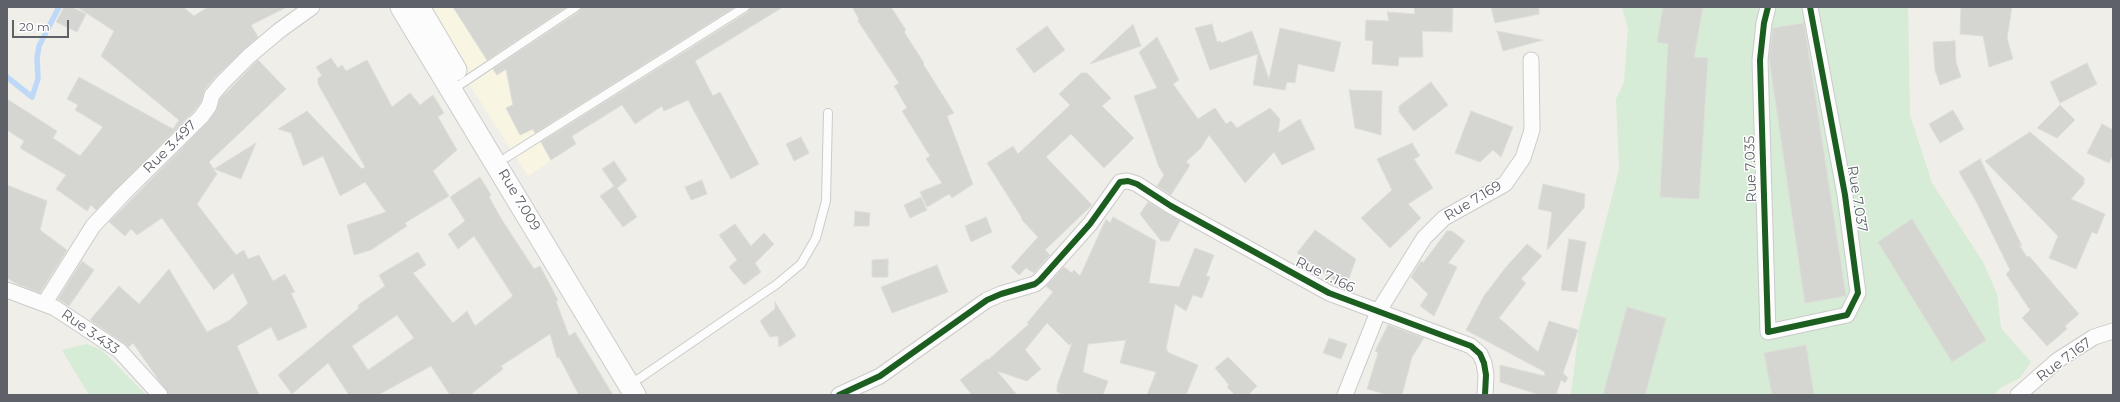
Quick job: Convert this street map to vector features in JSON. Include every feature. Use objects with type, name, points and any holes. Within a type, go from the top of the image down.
[{"type":"main road","name":"Rue 7.009","points":[[400,7],[507,158],[638,388]]},
{"type":"main road","name":"Rue 7.009","points":[[419,7],[457,87],[638,388]]},
{"type":"street","name":"Rue 3.497","points":[[44,304],[93,226],[122,194],[201,117],[209,106],[212,95],[249,56],[275,34],[312,7]]},
{"type":"street","name":"Rue 7.035","points":[[1768,7],[1764,23],[1760,60],[1768,332]]},
{"type":"street","name":"Rue 7.037","points":[[1768,332],[1847,314],[1858,293],[1845,195],[1810,7]]},
{"type":"street","name":"Rue 7.169","points":[[1345,395],[1378,312],[1424,238],[1433,227],[1444,218],[1504,184],[1523,158],[1532,130],[1531,60]]},
{"type":"street","name":"Rue 7.166","points":[[839,395],[880,376],[987,300],[1001,294],[1035,284],[1090,224],[1120,182],[1128,181],[1137,184],[1171,206],[1329,293],[1470,346],[1480,354],[1484,363],[1486,375],[1485,395]]},
{"type":"street","name":"Rue 3.433","points":[[7,290],[55,308],[120,351],[160,395]]},
{"type":"street","name":"Rue 7.167","points":[[2018,395],[2058,360],[2094,337],[2113,330]]},
{"type":"lane","points":[[457,87],[576,7]]},
{"type":"lane","points":[[507,158],[745,7]]},
{"type":"lane","points":[[638,388],[777,284],[801,264],[816,238],[826,201],[828,113]]},
{"type":"shaded area","points":[[424,7],[783,7],[572,136],[576,144],[528,176],[466,79]]},
{"type":"green space","points":[[1622,7],[1908,7],[1910,115],[1932,183],[1983,262],[1997,294],[2001,328],[2031,362],[2020,378],[2002,387],[1993,395],[1571,395],[1579,326],[1619,169],[1616,99],[1624,82],[1628,29]]},
{"type":"green space","points":[[86,344],[102,350],[146,395],[89,395],[62,350]]},
{"type":"building","points":[[64,7],[72,7],[86,14],[77,32],[56,22]]},
{"type":"building","points":[[77,7],[183,7],[194,16],[208,7],[287,7],[251,25],[258,37],[216,76],[205,89],[201,102],[194,111],[96,210],[91,205],[87,211],[56,189],[66,175],[20,148],[24,141],[7,130],[7,99],[57,131],[53,138],[80,156],[103,127],[75,110],[78,105],[67,99],[79,77],[173,129],[179,120],[101,56],[114,31]]},
{"type":"building","points":[[453,7],[566,7],[487,60]]},
{"type":"building","points":[[581,7],[735,7],[535,133],[533,129],[520,135],[506,108],[513,105],[506,69],[497,75],[493,69],[579,12]]},
{"type":"building","points":[[750,7],[783,7],[695,61],[713,96],[720,92],[759,164],[731,179],[688,100],[664,111],[662,106],[635,124],[622,105],[572,136],[576,144],[551,160],[541,142],[748,12]]},
{"type":"building","points":[[852,7],[891,7],[906,30],[904,32],[924,63],[923,64],[954,113],[947,116],[973,184],[952,198],[949,194],[927,207],[920,192],[942,183],[926,159],[930,156],[902,111],[907,108],[894,86],[899,83],[858,21],[859,19]]},
{"type":"building","points":[[1414,7],[1453,7],[1452,32],[1422,31],[1423,57],[1399,57],[1398,66],[1372,64],[1373,41],[1365,40],[1366,20],[1389,21],[1387,12],[1415,14]]},
{"type":"building","points":[[1491,7],[1539,7],[1539,14],[1495,23]]},
{"type":"building","points":[[1663,7],[1703,7],[1694,57],[1708,58],[1699,199],[1660,197],[1668,44],[1657,42]]},
{"type":"building","points":[[1961,7],[2012,7],[2007,38],[2013,59],[1989,67],[1983,36],[1960,34]]},
{"type":"building","points":[[1804,23],[1846,296],[1805,303],[1769,58],[1773,28]]},
{"type":"building","points":[[1133,24],[1141,46],[1090,64]]},
{"type":"building","points":[[1212,24],[1217,42],[1220,41],[1221,43],[1252,31],[1269,79],[1280,28],[1341,42],[1334,72],[1298,64],[1295,83],[1287,82],[1285,90],[1253,85],[1258,54],[1210,70],[1195,28]]},
{"type":"building","points":[[1047,26],[1065,50],[1034,73],[1016,49]]},
{"type":"building","points":[[1497,31],[1543,40],[1503,51]]},
{"type":"building","points":[[1157,37],[1179,80],[1173,84],[1198,119],[1215,108],[1226,124],[1231,121],[1237,128],[1270,108],[1280,119],[1278,133],[1300,119],[1315,149],[1282,165],[1274,152],[1245,183],[1209,135],[1201,148],[1186,162],[1190,165],[1171,195],[1157,186],[1164,175],[1159,167],[1134,96],[1157,88],[1139,52]]},
{"type":"building","points":[[1955,41],[1956,62],[1961,77],[1940,85],[1935,70],[1933,42]]},
{"type":"building","points":[[331,58],[338,68],[342,65],[346,71],[367,60],[392,107],[410,93],[420,105],[433,95],[444,113],[438,117],[457,150],[433,171],[449,196],[405,223],[407,226],[371,250],[354,255],[347,225],[386,212],[365,182],[340,196],[323,156],[303,166],[291,133],[278,129],[307,111],[362,169],[365,167],[318,84],[318,78],[322,76],[316,67]]},
{"type":"building","points":[[258,60],[286,89],[209,162],[217,174],[197,204],[236,255],[244,250],[248,259],[259,255],[273,281],[285,274],[295,292],[291,293],[307,327],[278,341],[271,327],[237,346],[259,395],[169,395],[133,343],[129,347],[90,320],[119,286],[139,304],[169,269],[207,332],[230,320],[248,303],[233,273],[214,290],[162,218],[137,235],[131,229],[125,236],[109,222],[207,123],[216,111],[220,99]]},
{"type":"building","points":[[2087,63],[2097,84],[2060,103],[2050,82]]},
{"type":"building","points":[[1081,73],[1087,73],[1111,98],[1102,106],[1134,138],[1104,168],[1071,134],[1046,157],[1092,205],[1045,250],[1050,255],[1034,273],[1026,268],[1019,275],[1011,267],[1038,237],[1021,219],[1022,218],[987,163],[1013,146],[1018,154],[1070,105],[1059,94]]},
{"type":"building","points":[[1431,82],[1448,105],[1414,131],[1399,112],[1399,106]]},
{"type":"building","points":[[1349,90],[1382,91],[1381,135],[1355,128]]},
{"type":"building","points":[[2060,105],[2075,120],[2057,138],[2037,128]]},
{"type":"building","points":[[1953,110],[1964,129],[1940,143],[1929,124]]},
{"type":"building","points":[[1471,111],[1513,127],[1501,157],[1493,150],[1480,162],[1455,153]]},
{"type":"building","points":[[2102,124],[2113,130],[2113,155],[2109,163],[2087,153]]},
{"type":"building","points":[[2030,132],[2084,178],[2084,184],[2071,199],[2105,214],[2097,234],[2092,232],[2076,269],[2049,258],[2058,236],[1985,161]]},
{"type":"building","points":[[801,137],[809,153],[794,161],[786,144]]},
{"type":"building","points":[[256,143],[241,179],[214,169]]},
{"type":"building","points":[[1412,143],[1420,156],[1414,159],[1433,188],[1408,204],[1421,218],[1390,248],[1361,218],[1392,190],[1377,159]]},
{"type":"building","points":[[1980,159],[2022,246],[2019,245],[2027,257],[2029,256],[2079,314],[2065,326],[2067,329],[2047,346],[2022,318],[2030,310],[2006,274],[2010,270],[1976,201],[1959,172]]},
{"type":"building","points":[[614,161],[627,180],[617,188],[637,217],[623,227],[600,196],[614,186],[602,169]]},
{"type":"building","points":[[480,177],[491,195],[489,197],[502,220],[534,269],[540,266],[558,300],[556,301],[569,336],[575,332],[613,395],[579,395],[559,357],[557,358],[550,334],[501,366],[503,369],[470,395],[450,395],[431,366],[378,395],[349,395],[328,363],[292,394],[278,375],[359,308],[358,305],[385,286],[379,275],[418,252],[426,265],[413,273],[453,323],[467,311],[475,326],[513,296],[474,236],[458,249],[448,234],[465,221],[450,197]],"holes":[[[397,315],[414,338],[368,370],[352,346]]]},
{"type":"building","points":[[702,180],[707,194],[691,200],[685,187]]},
{"type":"building","points":[[1543,184],[1585,194],[1584,208],[1547,250],[1552,212],[1538,209]]},
{"type":"building","points":[[7,185],[47,201],[40,230],[67,250],[40,293],[17,284],[7,278]]},
{"type":"building","points":[[921,197],[927,210],[910,218],[904,205]]},
{"type":"building","points":[[1148,202],[1180,221],[1169,241],[1161,241],[1140,214]]},
{"type":"building","points":[[855,211],[870,213],[869,226],[854,226]]},
{"type":"building","points":[[986,217],[992,232],[971,242],[965,226]]},
{"type":"building","points":[[1113,217],[1156,241],[1149,283],[1179,287],[1195,248],[1214,255],[1206,276],[1210,277],[1202,298],[1193,295],[1186,311],[1175,304],[1166,349],[1168,350],[1167,352],[1198,365],[1186,395],[1147,395],[1156,372],[1120,363],[1126,340],[1088,344],[1083,372],[1108,381],[1103,395],[1065,395],[1057,392],[1057,386],[1072,343],[1069,345],[1047,323],[1025,350],[1041,369],[1027,381],[997,371],[1017,395],[972,395],[960,380],[987,359],[988,360],[1029,324],[1027,323],[1053,292],[1046,286],[1064,267],[1072,273],[1074,270],[1080,276],[1106,219],[1110,223]]},
{"type":"building","points":[[1912,219],[1986,340],[1952,362],[1878,242]]},
{"type":"building","points":[[735,224],[751,246],[764,233],[774,244],[755,263],[761,272],[744,285],[729,267],[737,260],[719,235]]},
{"type":"building","points":[[1315,230],[1356,259],[1345,289],[1297,253]]},
{"type":"building","points":[[1447,231],[1452,231],[1465,241],[1448,263],[1457,267],[1434,316],[1420,306],[1428,294],[1411,277],[1421,261],[1423,263]]},
{"type":"building","points":[[1569,239],[1586,242],[1577,292],[1561,290]]},
{"type":"building","points":[[1527,244],[1542,256],[1521,279],[1526,283],[1499,318],[1538,352],[1549,321],[1578,330],[1563,373],[1568,378],[1565,383],[1561,380],[1556,395],[1540,395],[1500,382],[1500,365],[1544,376],[1545,372],[1466,330],[1484,296],[1506,267]]},
{"type":"building","points":[[888,259],[888,277],[872,277],[872,260]]},
{"type":"building","points":[[82,261],[94,270],[69,306],[58,299]]},
{"type":"building","points":[[937,265],[948,292],[892,313],[881,287]]},
{"type":"building","points":[[775,302],[796,336],[779,347],[778,336],[770,337],[760,321],[775,309]]},
{"type":"building","points":[[1627,307],[1666,318],[1645,395],[1603,395]]},
{"type":"building","points":[[1388,325],[1424,338],[1412,357],[1402,395],[1388,395],[1367,389],[1378,353],[1375,351]]},
{"type":"building","points":[[1329,338],[1347,344],[1341,359],[1323,353]]},
{"type":"building","points":[[1806,345],[1814,395],[1772,395],[1764,353]]},
{"type":"building","points":[[1228,357],[1257,386],[1248,395],[1235,395],[1227,387],[1229,385],[1215,368]]},
{"type":"waterway","points":[[7,77],[32,97],[38,79],[37,58],[39,46],[59,7]]},
{"type":"cycle path","points":[[1768,7],[1764,23],[1760,60],[1768,332],[1847,315],[1858,293],[1845,195],[1810,7]]},
{"type":"cycle path","points":[[839,395],[880,376],[987,300],[1001,294],[1035,284],[1090,224],[1120,182],[1128,181],[1137,184],[1171,206],[1329,293],[1471,346],[1480,354],[1484,363],[1486,375],[1485,395]]}]
